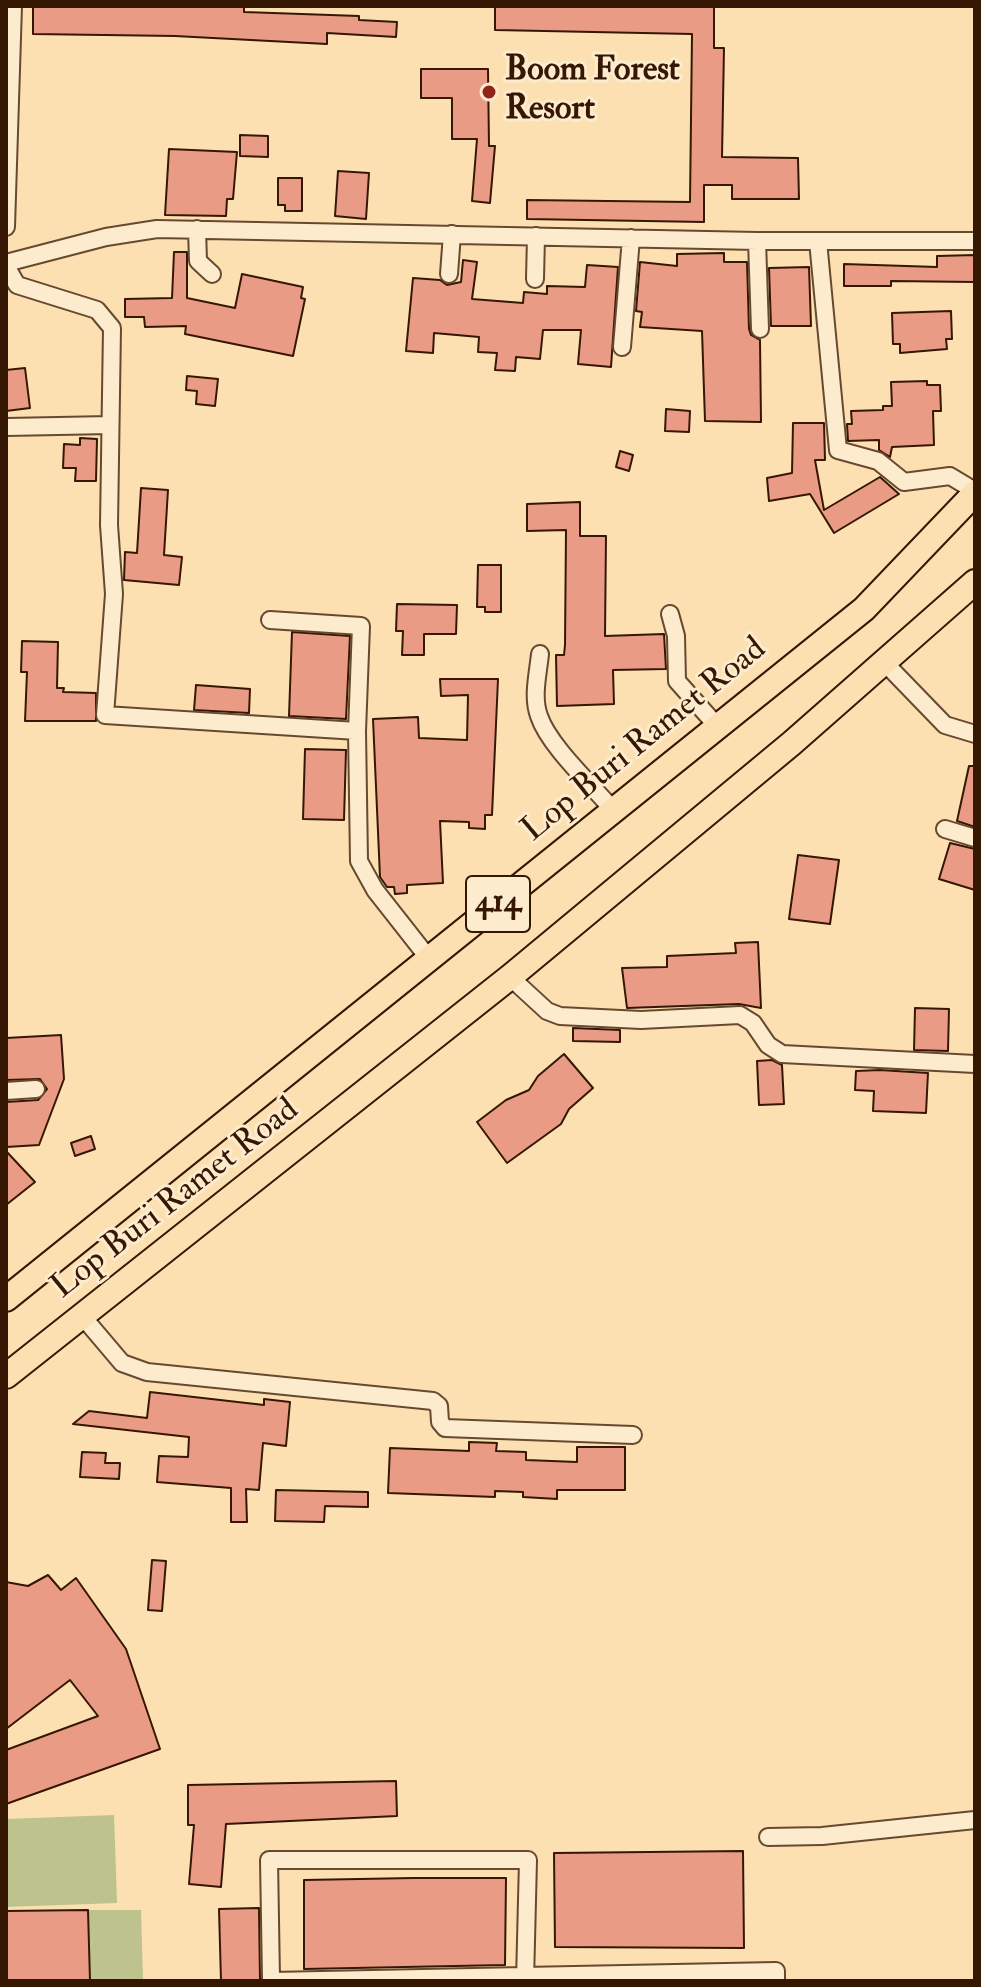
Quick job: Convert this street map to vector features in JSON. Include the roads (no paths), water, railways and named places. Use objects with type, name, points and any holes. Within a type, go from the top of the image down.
[{"type":"main road","name":"Lop Buri Ramet Road","points":[[6,1299],[864,609],[975,492]]},
{"type":"main road","name":"Lop Buri Ramet Road","points":[[6,1376],[510,977],[885,663],[975,582]]},
{"type":"street","points":[[6,227],[13,6]]},
{"type":"street","points":[[197,229],[198,261],[212,274]]},
{"type":"street","points":[[357,731],[105,715],[114,594],[109,525],[112,332],[108,319],[97,310],[17,285],[6,264],[125,233],[197,229],[757,241],[975,241]]},
{"type":"street","points":[[449,274],[452,234]]},
{"type":"street","points":[[535,279],[536,236]]},
{"type":"street","points":[[622,347],[631,238]]},
{"type":"street","points":[[757,241],[760,329]]},
{"type":"street","points":[[818,241],[838,450],[874,459],[904,482],[950,476],[975,492]]},
{"type":"street","points":[[6,427],[110,425]]},
{"type":"street","points":[[670,614],[676,636],[677,681],[717,726]]},
{"type":"street","points":[[270,620],[361,626],[357,731],[359,861],[375,890],[430,960]]},
{"type":"street","points":[[540,654],[536,701],[542,722],[613,810]]},
{"type":"street","points":[[885,663],[945,725],[975,734]]},
{"type":"street","points":[[945,829],[975,838]]},
{"type":"street","points":[[510,977],[547,1011],[560,1016],[641,1020],[732,1014],[753,1023],[768,1045],[782,1054],[975,1064]]},
{"type":"street","points":[[6,1091],[36,1089]]},
{"type":"street","points":[[83,1317],[122,1363],[147,1372],[433,1401],[439,1406],[440,1422],[445,1428],[633,1435]]},
{"type":"street","points":[[768,1837],[822,1836],[975,1820]]},
{"type":"street","points":[[525,1977],[528,1860],[269,1860],[271,1980],[525,1977],[776,1971],[776,1981]]},
{"type":"place","name":"Boom Forest Resort","points":[[489,92]]}]
